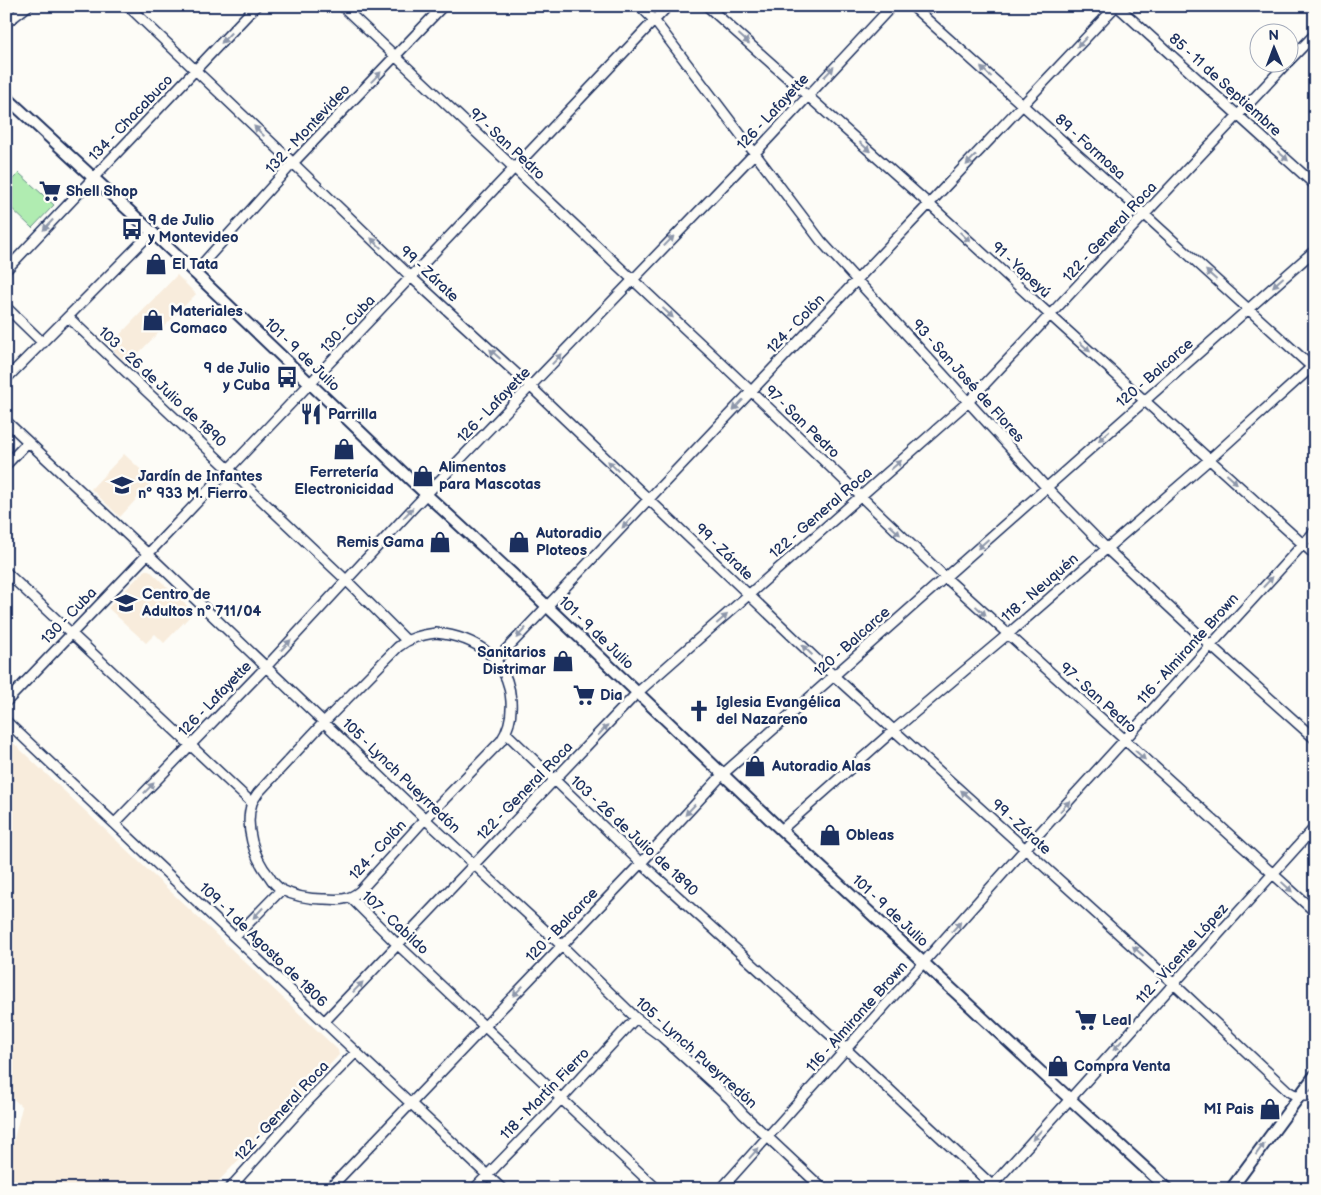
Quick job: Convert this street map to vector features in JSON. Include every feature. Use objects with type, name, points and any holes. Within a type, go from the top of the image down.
[{"type":"street","points":[[6,23],[28,6]]},
{"type":"street","name":"99 - Zárate","points":[[128,6],[411,277],[531,386],[834,676],[1174,984],[1288,1091],[1299,1096]]},
{"type":"street","name":"134 - Chacabuco","points":[[6,270],[256,6]]},
{"type":"street","name":"97 - San Pedro","points":[[342,6],[751,391],[945,578],[1315,912]]},
{"type":"street","name":"132 - Montevideo","points":[[194,273],[293,163],[443,6]]},
{"type":"street","name":"93 - San José de Flores","points":[[640,6],[654,20],[816,235],[1046,487],[1107,549],[1315,739]]},
{"type":"street","name":"130 - Cuba","points":[[6,702],[668,6]]},
{"type":"street","name":"91 - Yapeyú","points":[[707,6],[930,204],[1050,316],[1315,555]]},
{"type":"street","name":"126 - Lafayette","points":[[115,823],[755,153],[892,6]]},
{"type":"street","name":"89 - Formosa","points":[[912,6],[1314,367]]},
{"type":"street","name":"124 - Colón","points":[[496,660],[1116,6]]},
{"type":"street","name":"85 - 11 de Septiembre","points":[[1116,6],[1315,185]]},
{"type":"street","name":"122 - General Roca","points":[[1298,52],[1315,34]]},
{"type":"street","name":"122 - General Roca","points":[[324,1022],[637,693],[969,401],[1279,72]]},
{"type":"street","name":"101 - 9 de Julio","points":[[6,97],[152,232],[781,830],[1168,1189]]},
{"type":"street","points":[[6,379],[152,232]]},
{"type":"street","name":"120 - Balcarce","points":[[330,1189],[641,863],[723,774],[1315,250]]},
{"type":"street","points":[[6,307],[43,342]]},
{"type":"street","name":"103 - 26 de Julio de 1890","points":[[68,317],[346,580],[406,640]]},
{"type":"street","name":"118 - Neuquén","points":[[781,830],[894,730],[1107,549],[1314,367]]},
{"type":"street","name":"105 - Lynch Pueyrredón","points":[[6,421],[148,554],[425,820],[636,1018],[662,1038],[730,1099],[823,1189]]},
{"type":"street","points":[[6,464],[28,442]]},
{"type":"street","name":"116 - Almirante Brown","points":[[721,1189],[1025,849],[1315,531]]},
{"type":"street","points":[[6,572],[252,803]]},
{"type":"street","points":[[236,937],[280,890],[266,873],[254,851],[250,828],[252,803],[258,793],[324,722],[406,640],[430,634],[451,635],[477,645],[496,660],[503,670],[511,696],[510,718],[506,733]]},
{"type":"street","name":"109 - 1 de Agosto de 1806","points":[[6,720],[502,1189]]},
{"type":"street","name":"124 - Colón","points":[[351,898],[360,891],[501,741],[506,733]]},
{"type":"street","name":"103 - 26 de Julio de 1890","points":[[506,733],[641,863],[846,1049],[992,1187]]},
{"type":"street","name":"112 - Vicente López","points":[[992,1187],[1315,827]]},
{"type":"street","name":"107 - Cabildo","points":[[280,890],[298,896],[318,899],[335,900],[351,898],[398,945],[657,1189]]},
{"type":"street","name":"118 - Martín Fierro","points":[[474,1189],[636,1018]]},
{"type":"street","name":"122 - General Roca","points":[[229,1189],[309,1100],[356,1052]]},
{"type":"street","points":[[1231,1189],[1315,1075]]},
{"type":"street","points":[[1299,1096],[1315,1096]]},
{"type":"shaded area","name":"Materiales Comaco","points":[[177,275],[196,294],[128,364],[109,346]]},
{"type":"shaded area","name":"Jardín de Infantes nº 933 M. Fierro","points":[[124,454],[153,481],[120,517],[91,489]]},
{"type":"shaded area","points":[[145,570],[149,570],[194,612],[164,643],[155,634],[146,643],[108,608]]},
{"type":"shaded area","points":[[6,736],[338,1050],[339,1055],[211,1189],[6,1189],[6,1171],[22,1107],[6,1092]]},
{"type":"green space","points":[[19,173],[54,205],[32,228],[6,203],[6,186]]},
{"type":"place","name":"Shell Shop","points":[[50,191]]},
{"type":"place","name":"9 de Julio y Montevideo","points":[[132,229]]},
{"type":"place","name":"El Tata","points":[[156,264]]},
{"type":"place","name":"Materiales Comaco","points":[[153,320]]},
{"type":"place","name":"9 de Julio y Cuba","points":[[287,377]]},
{"type":"place","name":"Parrilla","points":[[311,414]]},
{"type":"place","name":"Ferretería Electronicidad","points":[[344,449]]},
{"type":"place","name":"Alimentos para Mascotas","points":[[423,476]]},
{"type":"place","name":"Jardín de Infantes nº 933 M. Fierro","points":[[122,485]]},
{"type":"place","name":"Remis Gama","points":[[440,542]]},
{"type":"place","name":"Autoradio Ploteos","points":[[519,542]]},
{"type":"place","name":"Centro de Adultos nº 711/04","points":[[126,603]]},
{"type":"place","name":"Sanitarios Distrimar","points":[[563,661]]},
{"type":"place","name":"Dia","points":[[584,695]]},
{"type":"place","name":"Iglesia Evangélica del Nazareno","points":[[699,711]]},
{"type":"place","name":"Autoradio Alas","points":[[755,766]]},
{"type":"place","name":"Obleas","points":[[830,835]]},
{"type":"place","name":"Leal","points":[[1086,1020]]},
{"type":"place","name":"Compra Venta","points":[[1058,1066]]},
{"type":"place","name":"MI Pais","points":[[1270,1109]]}]
